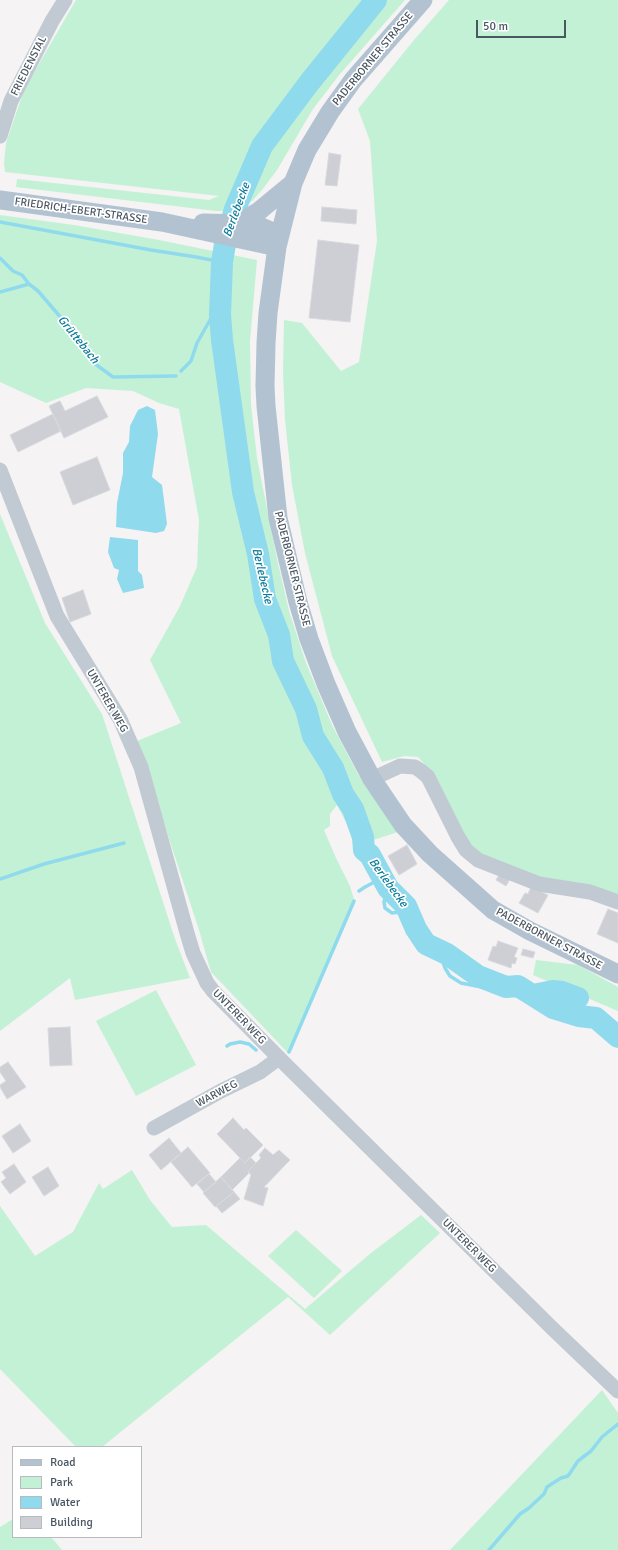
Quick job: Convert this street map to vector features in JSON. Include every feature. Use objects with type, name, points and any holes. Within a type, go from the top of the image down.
[{"type":"main road","name":"PADERBORNER STRASSE","points":[[423,0],[353,80],[330,112],[307,150],[293,183],[279,241],[268,313],[265,386],[278,518],[298,602],[326,684],[347,732],[372,779],[403,825],[424,848],[493,910],[530,931],[618,974]]},
{"type":"main road","points":[[242,227],[293,183]]},
{"type":"main road","name":"FRIEDRICH-EBERT-STRASSE","points":[[0,200],[213,229],[259,226],[279,241]]},
{"type":"street","name":"FRIEDENSTAL","points":[[0,136],[11,100],[65,0]]},
{"type":"street","name":"UNTERER WEG","points":[[0,470],[57,616],[120,719],[141,766],[193,953],[201,972],[213,991],[553,1329],[618,1391]]},
{"type":"street","points":[[372,779],[400,766],[415,767],[428,777],[458,837],[466,850],[478,860],[539,884],[590,892],[618,902]]},
{"type":"street","name":"WARWEG","points":[[154,1128],[221,1091],[260,1072],[279,1058]]},
{"type":"green space","points":[[76,0],[405,0],[340,74],[313,109],[277,170],[262,190],[252,201],[242,207],[228,211],[216,211],[16,187],[17,179],[209,200],[219,196],[5,172],[4,163],[6,143],[24,90]]},
{"type":"green space","points":[[449,0],[618,0],[618,900],[478,861],[428,768],[418,757],[404,756],[382,762],[332,656],[305,553],[292,485],[285,420],[283,371],[284,320],[302,323],[341,371],[359,362],[377,241],[370,141],[358,109],[414,40]]},
{"type":"green space","points":[[0,215],[74,225],[159,240],[257,260],[250,341],[251,405],[257,458],[289,611],[306,663],[332,725],[358,774],[398,832],[358,845],[337,805],[330,814],[330,826],[324,830],[350,886],[355,903],[289,1054],[211,972],[199,930],[137,741],[181,723],[150,660],[180,606],[197,567],[199,520],[179,409],[159,403],[133,391],[86,388],[46,403],[0,382]]},
{"type":"green space","points":[[0,514],[45,623],[102,714],[175,939],[190,978],[75,1000],[70,978],[0,1031]]},
{"type":"green space","points":[[536,960],[578,965],[618,987],[618,1011],[533,975]]},
{"type":"green space","points":[[156,990],[196,1065],[136,1096],[96,1021]]},
{"type":"green space","points":[[132,1170],[150,1200],[172,1227],[206,1225],[305,1309],[371,1253],[421,1215],[440,1233],[330,1335],[288,1297],[103,1446],[75,1446],[0,1369],[0,1206],[35,1256],[73,1232],[99,1183],[103,1189]]},
{"type":"green space","points":[[296,1230],[342,1271],[314,1298],[268,1256]]},
{"type":"green space","points":[[602,1390],[618,1413],[618,1550],[450,1550]]},
{"type":"green space","points":[[12,1520],[12,1538],[52,1538],[62,1550],[0,1550],[0,1527]]},
{"type":"water","points":[[147,406],[155,410],[158,434],[152,477],[162,485],[167,524],[164,531],[156,533],[116,527],[117,503],[123,473],[123,453],[129,442],[130,426],[138,410]]},
{"type":"water","points":[[110,537],[138,540],[138,571],[142,575],[144,588],[123,593],[117,579],[119,570],[114,568],[108,552]]},
{"type":"building","points":[[329,153],[341,155],[337,186],[325,185]]},
{"type":"building","points":[[322,207],[357,210],[356,224],[321,221]]},
{"type":"building","points":[[318,240],[359,245],[350,322],[309,318]]},
{"type":"building","points":[[97,396],[108,417],[64,438],[49,406],[60,401],[65,411]]},
{"type":"building","points":[[53,414],[61,431],[18,452],[10,435]]},
{"type":"building","points":[[97,457],[110,490],[73,505],[60,472]]},
{"type":"building","points":[[83,590],[91,614],[70,622],[62,598]]},
{"type":"building","points":[[407,845],[417,864],[399,875],[388,856]]},
{"type":"building","points":[[500,873],[510,879],[506,886],[496,880]]},
{"type":"building","points":[[531,887],[548,895],[538,913],[519,903],[525,893],[528,894]]},
{"type":"building","points":[[608,909],[618,913],[618,943],[597,934]]},
{"type":"building","points":[[498,941],[518,948],[514,957],[517,958],[515,964],[512,963],[511,968],[488,960],[493,946],[496,947]]},
{"type":"building","points":[[523,949],[535,952],[533,958],[521,955]]},
{"type":"building","points":[[70,1027],[72,1065],[50,1066],[48,1028]]},
{"type":"building","points":[[8,1062],[26,1087],[7,1099],[0,1087],[0,1085],[6,1081],[0,1072],[0,1067]]},
{"type":"building","points":[[233,1118],[244,1130],[246,1128],[263,1145],[245,1163],[217,1134]]},
{"type":"building","points":[[20,1124],[31,1141],[13,1153],[2,1136]]},
{"type":"building","points":[[169,1138],[181,1153],[161,1170],[149,1155]]},
{"type":"building","points":[[188,1147],[210,1173],[192,1187],[171,1162]]},
{"type":"building","points":[[265,1148],[273,1155],[279,1150],[290,1160],[264,1187],[268,1188],[263,1206],[244,1199],[251,1175],[248,1171],[261,1158],[259,1155]]},
{"type":"building","points":[[250,1157],[256,1163],[248,1171],[249,1173],[232,1190],[221,1177],[240,1158],[245,1163]]},
{"type":"building","points":[[14,1164],[26,1182],[10,1194],[1,1182],[6,1178],[2,1172]]},
{"type":"building","points":[[48,1167],[59,1186],[44,1196],[32,1177]]},
{"type":"building","points":[[209,1174],[216,1182],[204,1192],[197,1184]]},
{"type":"building","points":[[221,1177],[234,1192],[215,1207],[203,1193]]},
{"type":"building","points":[[234,1192],[240,1199],[222,1213],[216,1206]]},
{"type":"waterway","name":"Berlebecke","points":[[376,0],[309,83],[262,146],[235,209],[225,244],[222,262],[220,315],[222,340],[243,492],[258,554],[265,599],[279,635],[283,661],[306,709],[313,736],[333,768],[343,794],[353,809],[363,837],[364,850],[370,855],[388,888],[406,906],[416,929],[426,944],[447,954],[478,976],[506,987],[518,986],[553,1008],[579,1016],[596,1018],[618,1037]]},
{"type":"waterway","points":[[0,222],[222,262]]},
{"type":"waterway","name":"Grüttebach","points":[[0,258],[13,271],[22,275],[29,284],[38,291],[81,341],[94,363],[113,377],[176,376]]},
{"type":"waterway","points":[[0,292],[29,284]]},
{"type":"waterway","name":"Grüttebach","points":[[181,371],[191,361],[197,343],[210,320],[220,315]]},
{"type":"waterway","points":[[0,879],[44,864],[124,843]]},
{"type":"waterway","points":[[359,891],[382,878]]},
{"type":"waterway","points":[[388,888],[384,902],[385,908],[392,913],[408,911]]},
{"type":"waterway","points":[[289,1052],[354,901]]},
{"type":"waterway","points":[[441,952],[441,957],[445,968],[450,976],[461,983],[492,989],[506,987]]},
{"type":"waterway","points":[[533,995],[553,991],[562,992],[578,998]]},
{"type":"waterway","points":[[227,1046],[240,1042],[249,1044],[256,1050]]},
{"type":"waterway","points":[[489,1550],[520,1514],[544,1494],[547,1487],[561,1478],[568,1476],[578,1461],[591,1451],[602,1437],[618,1424]]}]
